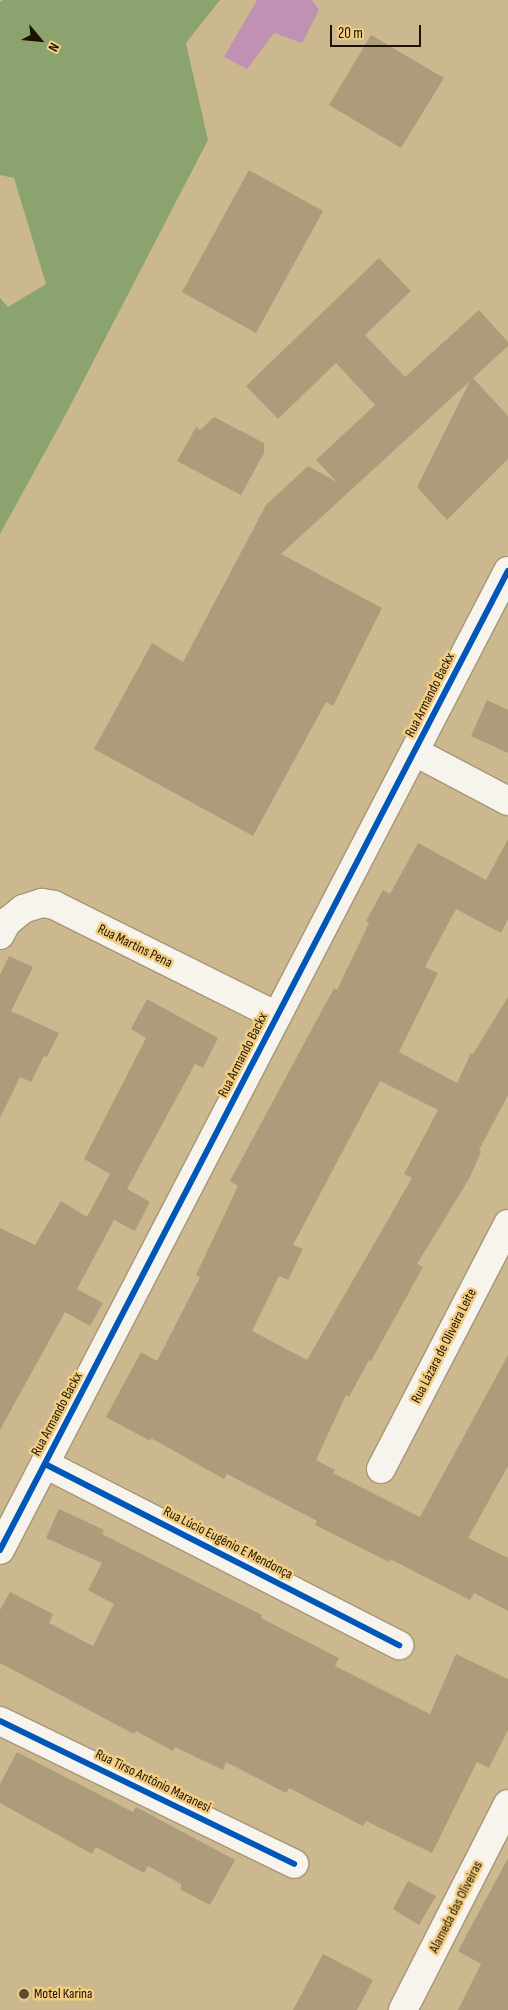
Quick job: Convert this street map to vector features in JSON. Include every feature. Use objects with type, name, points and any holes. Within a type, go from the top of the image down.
[{"type":"street","name":"Rua Armando Backx","points":[[0,1550],[508,571]]},
{"type":"street","points":[[415,752],[508,801]]},
{"type":"street","name":"Rua Martins Pena","points":[[0,935],[7,922],[23,909],[42,903],[54,905],[277,1016]]},
{"type":"street","name":"Rua Lázara de Oliveira Leite","points":[[381,1469],[508,1224]]},
{"type":"street","name":"Rua Lúcio Eugênio E Mendonça","points":[[45,1464],[399,1645]]},
{"type":"street","name":"Rua Tirso Antônio Maranesi","points":[[0,1721],[294,1864]]},
{"type":"street","name":"Alameda das Oliveiras","points":[[403,2010],[508,1804]]},
{"type":"green space","points":[[3,0],[220,0],[186,43],[208,140],[66,414],[0,534],[0,298],[8,307],[46,284],[14,178],[0,175],[0,2]]},
{"type":"shaded area","points":[[257,0],[312,0],[319,10],[302,43],[274,33],[247,69],[224,57]]},
{"type":"building","points":[[371,35],[444,78],[401,148],[329,105]]},
{"type":"building","points":[[249,170],[323,211],[256,333],[182,292]]},
{"type":"building","points":[[379,258],[411,291],[365,335],[405,377],[479,310],[508,342],[508,346],[473,378],[508,416],[508,459],[447,520],[417,487],[470,381],[281,554],[382,608],[333,706],[326,702],[253,836],[94,749],[152,643],[183,662],[266,505],[308,466],[337,482],[316,460],[375,405],[336,363],[278,419],[246,386]]},
{"type":"building","points":[[214,417],[264,443],[264,453],[241,495],[177,461],[196,427],[200,430]]},
{"type":"building","points":[[487,700],[508,710],[508,753],[471,736]]},
{"type":"building","points":[[508,839],[508,919],[501,933],[456,909],[425,967],[438,973],[399,1052],[457,1083],[471,1053],[473,1054],[508,997],[508,1095],[479,1150],[481,1152],[469,1179],[417,1264],[423,1267],[371,1361],[369,1360],[349,1397],[346,1395],[316,1460],[335,1470],[333,1473],[420,1517],[508,1355],[508,1466],[468,1538],[508,1558],[508,1611],[474,1593],[470,1600],[390,1559],[389,1562],[315,1525],[317,1521],[227,1474],[224,1479],[151,1438],[150,1441],[106,1417],[141,1352],[157,1361],[200,1277],[196,1275],[238,1186],[230,1181],[334,988],[337,990],[369,923],[366,921],[383,890],[390,894],[418,843],[486,880]],"holes":[[[380,1081],[438,1110],[404,1174],[412,1178],[307,1360],[252,1331],[279,1276],[288,1280],[303,1249],[293,1245]]]},
{"type":"building","points":[[9,956],[33,967],[11,1011],[59,1033],[47,1057],[44,1056],[31,1082],[20,1077],[0,1118],[0,975]]},
{"type":"building","points":[[147,999],[218,1038],[203,1068],[195,1064],[127,1189],[150,1202],[135,1231],[114,1220],[77,1289],[103,1303],[90,1326],[65,1312],[0,1430],[0,1228],[35,1245],[61,1201],[87,1217],[110,1174],[84,1159],[146,1038],[131,1029]]},
{"type":"building","points":[[59,1509],[104,1530],[102,1534],[262,1615],[261,1618],[339,1658],[335,1666],[430,1714],[456,1654],[508,1679],[508,1730],[489,1768],[477,1762],[432,1853],[366,1821],[363,1826],[289,1788],[286,1793],[226,1762],[223,1770],[175,1747],[173,1751],[136,1731],[134,1734],[0,1663],[0,1610],[10,1592],[53,1614],[49,1623],[93,1646],[114,1604],[88,1590],[102,1563],[46,1538]]},
{"type":"building","points":[[17,1752],[133,1812],[136,1807],[235,1860],[210,1905],[181,1890],[181,1884],[148,1866],[144,1873],[96,1847],[92,1854],[0,1803],[0,1784]]},
{"type":"building","points":[[508,1858],[508,2010],[458,2010],[481,1964],[458,1951]]},
{"type":"building","points":[[408,1881],[436,1896],[419,1925],[393,1909]]},
{"type":"building","points":[[323,1954],[373,1980],[357,2010],[293,2010]]},
{"type":"cycle path","points":[[0,1550],[508,571]]},
{"type":"cycle path","points":[[45,1464],[399,1645]]},
{"type":"cycle path","points":[[0,1721],[294,1864]]},
{"type":"place","name":"Motel Karina","points":[[24,1994]]}]
